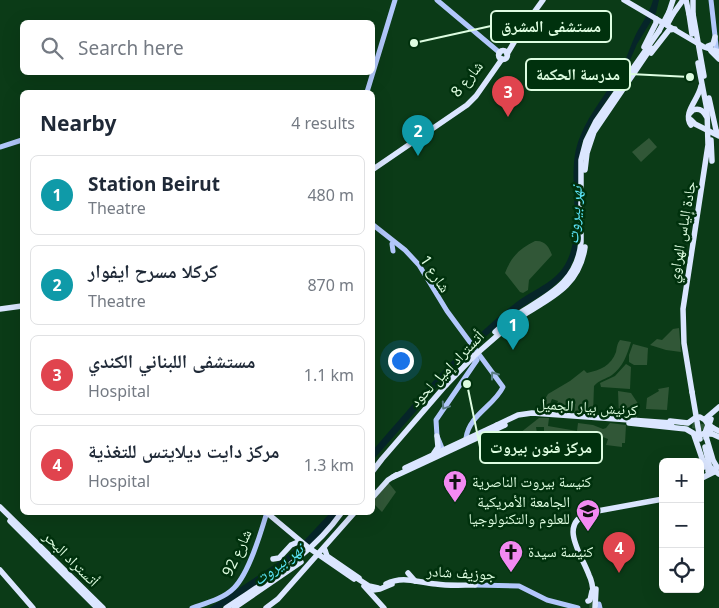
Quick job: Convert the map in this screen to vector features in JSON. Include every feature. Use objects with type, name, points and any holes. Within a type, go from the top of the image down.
[{"type":"highway","name":"شارع 8","points":[[375,167],[466,103],[475,94],[502,52],[516,39],[541,0]]},
{"type":"highway","points":[[624,0],[643,10]]},
{"type":"highway","points":[[629,0],[655,18],[709,48],[718,51]]},
{"type":"highway","points":[[661,31],[673,0]]},
{"type":"highway","points":[[661,31],[688,0]]},
{"type":"highway","points":[[688,0],[702,77],[719,136]]},
{"type":"highway","points":[[655,18],[661,31]]},
{"type":"highway","points":[[655,18],[709,48],[719,60]]},
{"type":"highway","points":[[661,31],[675,29]]},
{"type":"highway","name":"أتستراد إميل لحود","points":[[375,463],[445,384],[506,322],[557,289],[566,281],[575,267],[580,253],[582,231],[578,227],[582,224],[581,160],[585,143],[592,127],[661,31]]},
{"type":"highway","points":[[709,48],[715,35]]},
{"type":"highway","name":"أتستراد إميل لحود","points":[[375,468],[445,384],[514,321],[563,290],[578,269],[583,257],[585,243],[585,164],[588,146],[596,129],[641,59]]},
{"type":"highway","points":[[702,77],[699,95],[688,113],[688,121],[695,127],[719,136]]},
{"type":"highway","name":"جادة إلياس الهراوي","points":[[687,279],[709,160],[708,129],[702,77]]},
{"type":"highway","points":[[699,186],[703,168],[709,160],[711,138],[708,98]]},
{"type":"highway","points":[[708,129],[705,114],[700,109],[694,109],[690,113],[690,119],[695,124],[719,136]]},
{"type":"highway","name":"جادة إلياس الهراوي","points":[[707,432],[693,392],[686,343],[685,310],[687,279],[711,138]]},
{"type":"highway","points":[[681,293],[687,279]]},
{"type":"highway","points":[[687,279],[688,302]]},
{"type":"highway","points":[[0,311],[12,307],[20,308]]},
{"type":"highway","points":[[0,311],[20,308]]},
{"type":"highway","points":[[686,343],[688,328]]},
{"type":"highway","points":[[680,329],[686,343]]},
{"type":"highway","points":[[708,471],[707,418],[719,407]]},
{"type":"highway","points":[[708,471],[710,464],[705,447],[707,432],[719,411]]},
{"type":"highway","name":"كرنيش بيار الجميل","points":[[375,491],[392,475],[522,414],[532,412],[672,424]]},
{"type":"highway","points":[[682,425],[689,419],[692,412]]},
{"type":"highway","points":[[682,425],[695,418],[707,432],[713,460],[708,471]]},
{"type":"highway","points":[[628,421],[682,425],[707,432]]},
{"type":"highway","points":[[690,421],[689,426],[707,432]]},
{"type":"highway","points":[[392,475],[507,422]]},
{"type":"highway","points":[[434,453],[438,447],[437,434]]},
{"type":"highway","points":[[392,475],[434,453],[451,450],[469,438]]},
{"type":"highway","name":"كرنيش بيار الجميل","points":[[375,495],[392,475]]},
{"type":"highway","points":[[598,607],[590,573],[573,538],[574,528],[579,519],[583,515],[592,512],[659,501]]},
{"type":"highway","name":"أتستراد البحر","points":[[1,509],[97,608]]},
{"type":"highway","name":"أتستراد البحر","points":[[1,509],[103,608]]},
{"type":"highway","points":[[271,515],[299,542],[363,584]]},
{"type":"highway","points":[[272,515],[303,542],[354,578]]},
{"type":"highway","points":[[226,608],[299,559],[326,533],[340,515]]},
{"type":"highway","points":[[234,608],[288,573],[318,547],[344,515]]},
{"type":"highway","points":[[266,608],[298,577],[353,515]]},
{"type":"highway","points":[[270,608],[280,601],[357,515]]},
{"type":"highway","points":[[278,557],[290,544],[299,542]]},
{"type":"highway","points":[[325,550],[327,556],[354,574],[386,608]]},
{"type":"highway","points":[[317,559],[321,559],[353,580],[374,589],[386,608]]},
{"type":"highway","points":[[0,570],[32,608]]},
{"type":"highway","points":[[288,573],[285,576],[286,578],[298,577]]},
{"type":"highway","points":[[408,573],[415,581]]},
{"type":"highway","name":"جوزيف شادر","points":[[374,589],[380,589],[392,582],[406,579],[436,584],[472,585]]},
{"type":"highway","name":"جوزيف شادر","points":[[392,582],[406,581],[437,586],[461,587],[472,585]]},
{"type":"highway","points":[[250,598],[259,590],[257,587]]},
{"type":"highway","points":[[588,601],[590,601],[594,594]]},
{"type":"main road","points":[[375,70],[396,0]]},
{"type":"main road","points":[[375,69],[396,0]]},
{"type":"main road","points":[[439,0],[502,52]]},
{"type":"main road","points":[[439,0],[502,52]]},
{"type":"main road","points":[[711,0],[719,60]]},
{"type":"main road","points":[[369,90],[373,75]]},
{"type":"main road","points":[[369,90],[374,75]]},
{"type":"main road","points":[[0,148],[20,141]]},
{"type":"main road","points":[[0,148],[20,142]]},
{"type":"main road","name":"شارع 1","points":[[375,227],[412,262],[449,318],[469,342]]},
{"type":"main road","name":"شارع 1","points":[[375,227],[412,258],[469,342]]},
{"type":"main road","points":[[394,247],[400,247],[412,258]]},
{"type":"main road","points":[[469,342],[503,387],[496,398],[470,424],[469,438]]},
{"type":"main road","points":[[474,349],[475,362]]},
{"type":"main road","points":[[444,450],[437,434],[436,420],[475,362],[480,358],[485,362]]},
{"type":"main road","name":"شارع 92","points":[[197,608],[215,601],[238,586],[245,579],[267,515]]},
{"type":"main road","name":"شارع 92","points":[[221,597],[235,587],[242,576],[267,515]]},
{"type":"main road","name":"جوزيف شادر","points":[[472,585],[517,588],[545,601],[567,608]]},
{"type":"main road","name":"جوزيف شادر","points":[[472,585],[519,586],[547,600],[578,608]]},
{"type":"main road","points":[[207,608],[215,601]]},
{"type":"main road","name":"شارع 92","points":[[192,608],[215,601]]},
{"type":"green space","points":[[649,138],[657,147],[641,162],[632,152]]},
{"type":"green space","points":[[535,241],[546,245],[552,255],[529,280],[528,290],[523,293],[520,292],[505,273],[510,262],[517,254]]},
{"type":"green space","points":[[679,328],[681,352],[650,345],[657,339],[662,340],[673,329]]},
{"type":"green space","points":[[620,340],[631,342],[628,352],[616,372],[594,386],[593,414],[555,411],[558,401],[552,399],[547,411],[539,410],[548,394],[584,370],[587,373],[592,372],[608,364],[614,357]]},
{"type":"green space","points":[[633,344],[648,348],[647,365],[634,365],[629,362],[629,355]]},
{"type":"green space","points":[[626,364],[631,367],[630,389],[601,387],[600,383],[615,376]]},
{"type":"green space","points":[[669,387],[667,410],[646,409],[647,398],[659,391],[658,389]]},
{"type":"green space","points":[[618,391],[631,393],[639,405],[637,405],[637,418],[619,416]]},
{"type":"green space","points":[[539,418],[549,418],[548,426],[577,431],[578,423],[593,425],[603,429],[610,423],[626,425],[625,443],[622,443],[622,447],[606,445],[608,439],[590,432],[588,437],[566,439],[560,459],[546,457],[523,460],[518,457],[517,449],[529,439],[544,435],[544,427],[536,427],[537,433],[528,435],[518,445],[511,440]]},
{"type":"green space","points":[[388,482],[396,492],[382,512],[375,505],[375,497]]},
{"type":"water","points":[[653,0],[659,0],[656,13],[637,44],[624,74],[589,127],[582,143],[579,169],[577,252],[567,274],[548,291],[513,313],[469,351],[375,458],[375,448],[460,353],[518,301],[546,284],[563,268],[572,247],[575,215],[574,167],[580,137],[589,118],[623,65],[634,38]]},
{"type":"water","name":"نهر بيروت","points":[[328,515],[336,515],[313,542],[269,577],[221,608],[209,608],[280,561],[300,545]]},
{"type":"tunnel","points":[[684,424],[710,428]]},
{"type":"tunnel","points":[[592,608],[593,594]]},
{"type":"place","name":"مستشفى المشرق","points":[[414,43]]},
{"type":"place","name":"مدرسة الحكمة","points":[[690,77]]},
{"type":"place","name":"مستشفى اللبناني الكندي","points":[[508,117]]},
{"type":"place","name":"كركلا مسرح ايفوار","points":[[418,156]]},
{"type":"place","name":"Station Beirut","points":[[513,350]]},
{"type":"place","name":"مركز فنون بيروت","points":[[467,384]]},
{"type":"place","name":"كنيسة بيروت الناصرية","points":[[455,503]]},
{"type":"place","name":"الجامعة الأمريكية للعلوم والتكنولوجيا","points":[[588,532]]},
{"type":"place","name":"كنيسة سيدة","points":[[511,573]]},
{"type":"place","name":"مركز دايت ديلايتس للتغذية","points":[[619,573]]}]
